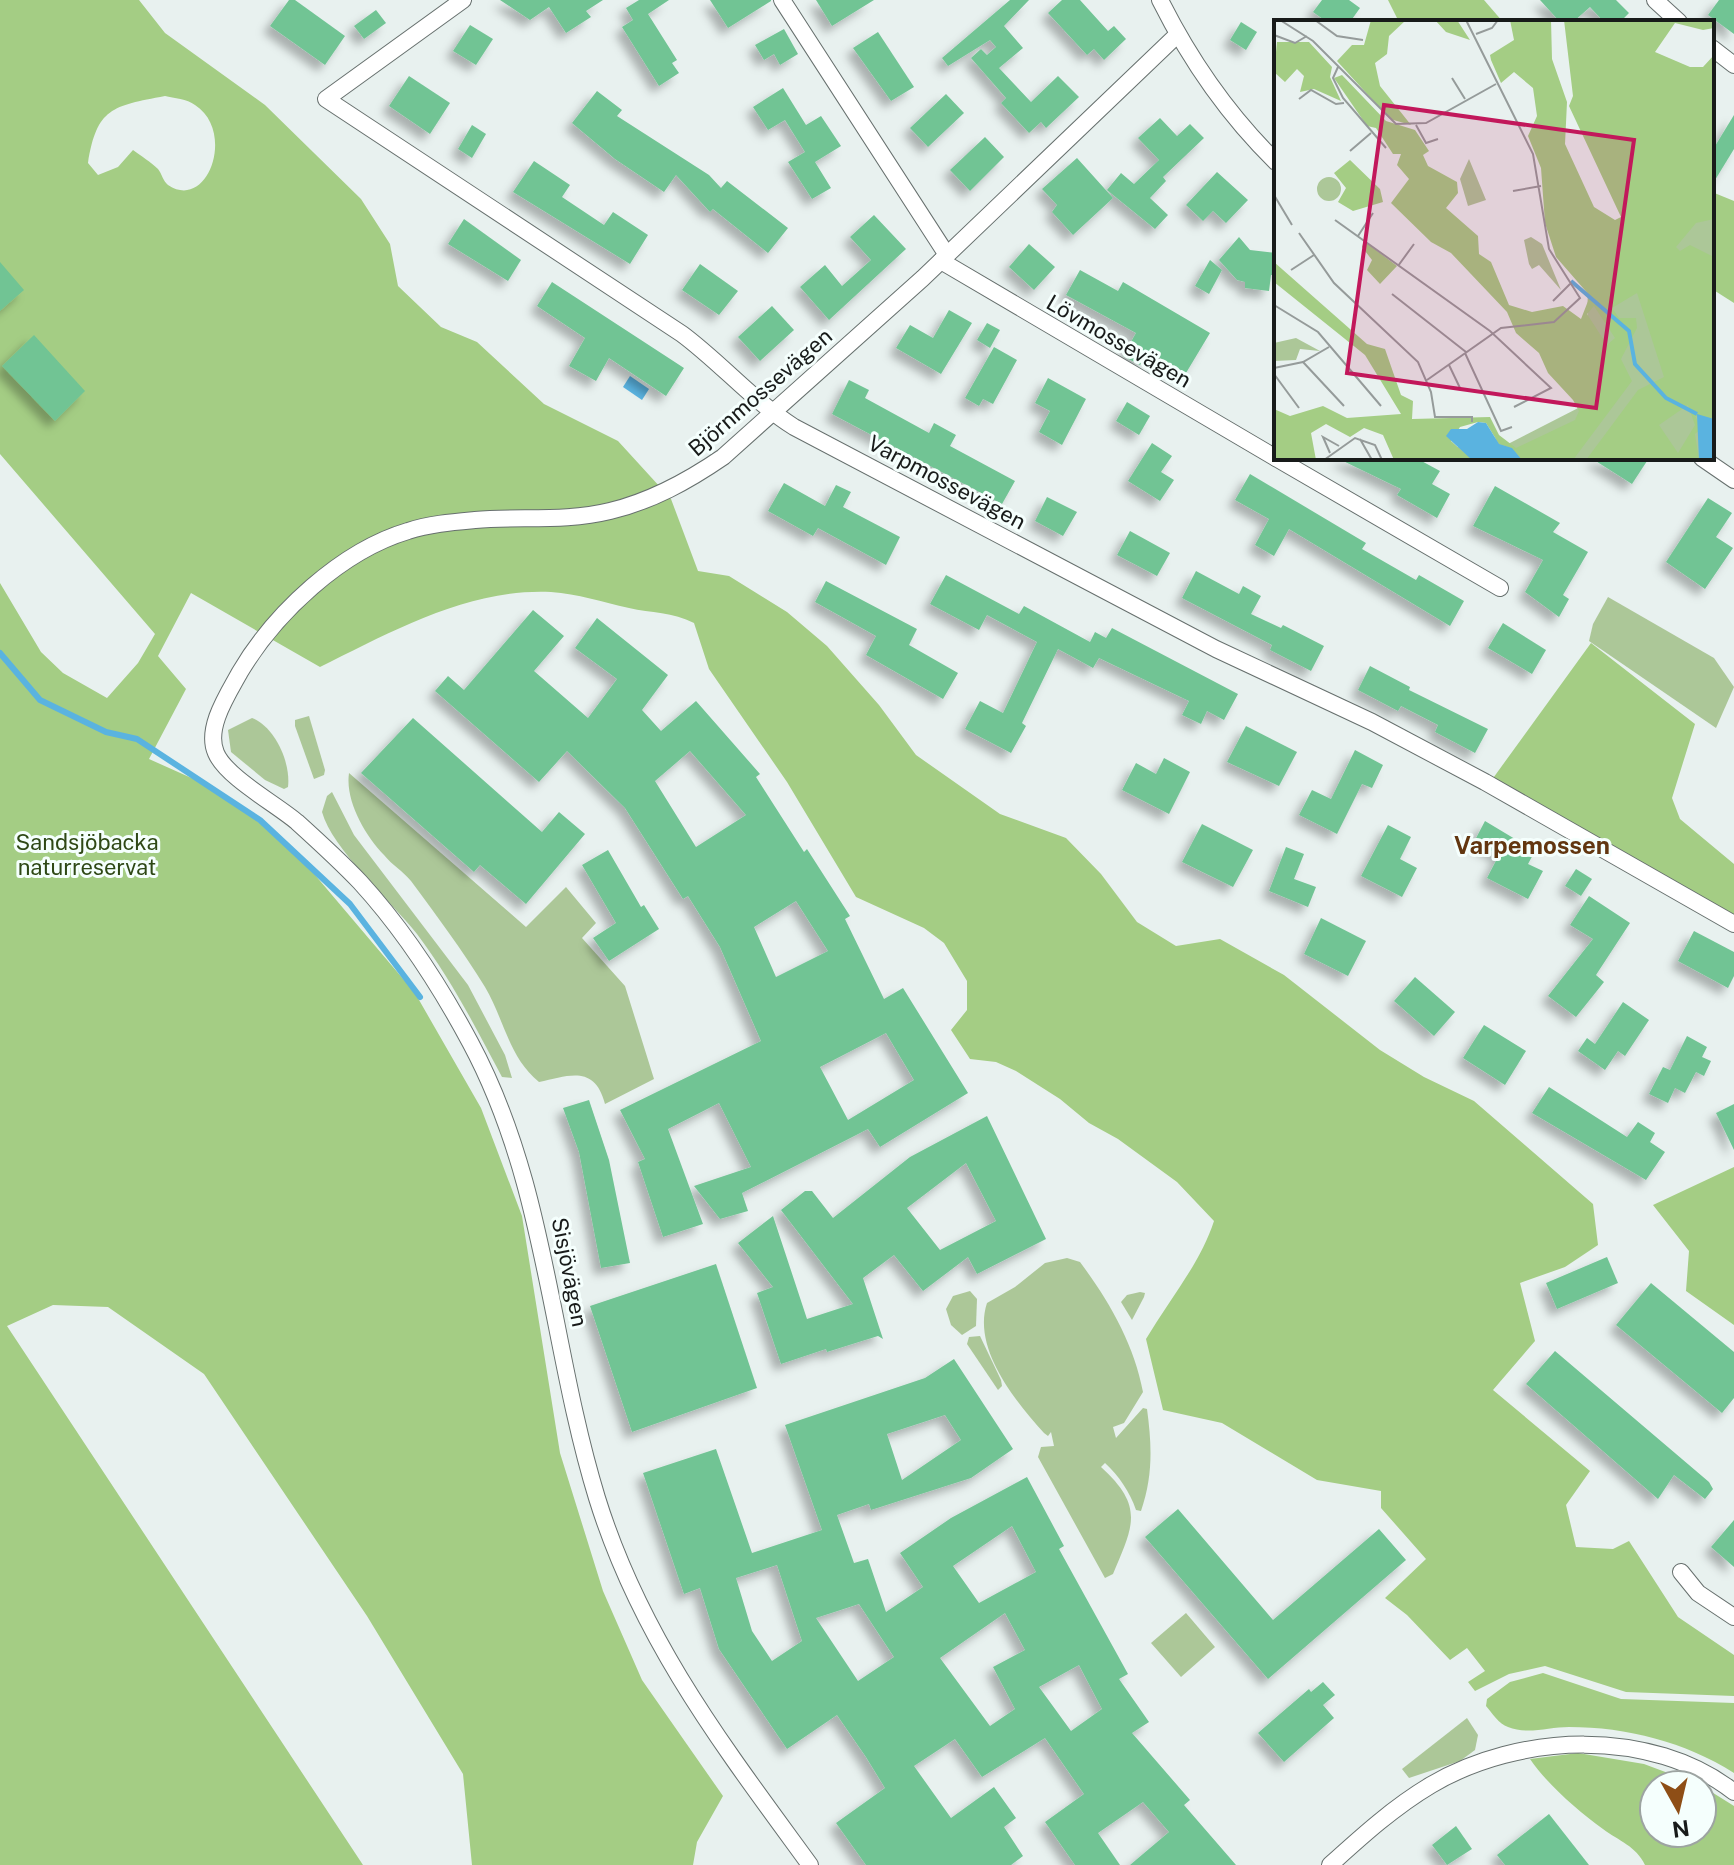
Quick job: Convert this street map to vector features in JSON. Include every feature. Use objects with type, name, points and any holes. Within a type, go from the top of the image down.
[{"type":"street","name":"Varpmossevägen","points":[[463,0],[326,99],[672,327],[711,355],[773,414],[1216,649],[1372,722],[1485,782],[1734,924]]},
{"type":"street","name":"Lövmossevägen","points":[[782,0],[944,258],[1274,457]]},
{"type":"street","points":[[1160,0],[1177,35],[1242,127],[1274,160]]},
{"type":"street","points":[[1655,0],[1677,20]]},
{"type":"street","name":"Björnmossevägen","points":[[212,737],[241,672],[265,636],[304,596],[371,547],[406,531],[440,524],[562,518],[608,512],[647,500],[687,481],[723,457],[944,258],[1177,35]]},
{"type":"street","points":[[1714,50],[1734,65]]},
{"type":"street","name":"Lövmossevägen","points":[[1279,460],[1500,588]]},
{"type":"street","points":[[1705,460],[1734,480]]},
{"type":"street","name":"Sisjövägen","points":[[212,737],[220,761],[298,823],[359,881],[429,974],[471,1045],[498,1100],[523,1169],[544,1250],[586,1462],[626,1576],[674,1673],[810,1865]]},
{"type":"street","points":[[1681,1572],[1698,1593],[1734,1617]]},
{"type":"street","points":[[1330,1865],[1374,1826],[1432,1785],[1488,1761],[1537,1749],[1606,1746],[1658,1755],[1701,1771],[1734,1792]]},
{"type":"green space","name":"Sandsjöbacka naturreservat","points":[[0,0],[139,0],[165,33],[265,105],[361,199],[390,244],[398,286],[441,327],[477,342],[544,404],[618,441],[671,499],[698,571],[729,576],[787,612],[827,646],[879,705],[916,755],[1000,814],[1066,838],[1101,874],[1137,922],[1176,946],[1220,939],[1284,975],[1380,1050],[1424,1077],[1474,1101],[1593,1204],[1598,1245],[1565,1267],[1520,1283],[1535,1341],[1493,1390],[1590,1471],[1566,1505],[1576,1547],[1613,1549],[1629,1541],[1678,1617],[1734,1655],[1734,1696],[1626,1692],[1545,1666],[1509,1674],[1475,1691],[1468,1682],[1485,1671],[1467,1648],[1450,1660],[1407,1615],[1385,1598],[1426,1559],[1381,1508],[1381,1491],[1317,1480],[1222,1423],[1163,1410],[1146,1339],[1192,1267],[1214,1221],[1177,1182],[1118,1139],[1089,1123],[1060,1099],[996,1062],[970,1059],[951,1030],[967,1010],[967,981],[944,943],[924,928],[856,897],[787,782],[709,669],[694,623],[571,594],[520,593],[490,597],[431,615],[320,667],[191,593],[158,656],[186,689],[149,759],[216,789],[293,849],[415,993],[481,1108],[522,1216],[560,1453],[603,1591],[642,1680],[723,1796],[697,1842],[693,1865],[472,1865],[463,1774],[367,1616],[204,1374],[108,1307],[53,1305],[7,1326],[363,1865],[0,1865],[0,583],[41,652],[63,673],[107,698],[138,663],[155,634],[0,454]],"holes":[[[165,96],[192,103],[207,117],[214,132],[215,149],[205,178],[195,188],[182,190],[168,185],[158,169],[133,150],[118,167],[98,175],[88,163],[102,120],[120,107]]]},
{"type":"green space","points":[[1388,0],[1484,0],[1501,20],[1398,20]]},
{"type":"green space","points":[[1714,193],[1734,201],[1734,303],[1714,290]]},
{"type":"green space","points":[[1608,597],[1714,658],[1734,687],[1716,728],[1589,641],[1593,624]]},
{"type":"green space","points":[[1591,643],[1695,724],[1672,798],[1680,819],[1734,864],[1734,919],[1491,781]]},
{"type":"green space","points":[[309,716],[325,770],[324,775],[314,779],[295,726],[295,720]]},
{"type":"green space","points":[[252,718],[268,729],[280,747],[287,767],[288,787],[284,789],[265,780],[231,752],[228,730]]},
{"type":"green space","points":[[349,773],[526,927],[566,887],[596,923],[582,938],[625,986],[654,1079],[605,1104],[601,1092],[588,1078],[571,1076],[539,1082],[529,1072],[514,1050],[492,999],[468,960],[411,881],[387,859],[364,828],[350,795]]},
{"type":"green space","points":[[332,792],[354,835],[468,985],[505,1055],[512,1078],[502,1077],[452,986],[417,934],[337,842],[322,812],[327,796]]},
{"type":"green space","points":[[1734,1167],[1734,1325],[1686,1291],[1689,1251],[1653,1205]]},
{"type":"green space","points":[[1067,1258],[1080,1262],[1101,1292],[1127,1340],[1139,1374],[1143,1392],[1124,1423],[1113,1427],[1116,1438],[1143,1408],[1147,1409],[1149,1423],[1149,1473],[1141,1511],[1136,1510],[1110,1468],[1105,1463],[1101,1467],[1124,1494],[1131,1518],[1126,1543],[1113,1574],[1105,1578],[1038,1457],[1041,1447],[1054,1446],[1051,1432],[1048,1436],[1044,1433],[1009,1390],[986,1338],[984,1320],[987,1303],[1015,1287],[1045,1263]]},
{"type":"green space","points":[[970,1291],[977,1299],[976,1326],[962,1335],[951,1325],[946,1309],[953,1296]]},
{"type":"green space","points":[[1145,1293],[1144,1297],[1132,1320],[1121,1302],[1127,1295]]},
{"type":"green space","points":[[980,1336],[1001,1380],[1002,1386],[998,1390],[967,1344],[969,1337]]},
{"type":"green space","points":[[1186,1613],[1215,1647],[1181,1677],[1151,1643]]},
{"type":"green space","points":[[1543,1673],[1621,1699],[1734,1703],[1734,1773],[1676,1745],[1634,1733],[1591,1728],[1515,1729],[1502,1723],[1486,1706],[1487,1699],[1510,1682]]},
{"type":"green space","points":[[1467,1718],[1478,1735],[1475,1750],[1460,1761],[1409,1778],[1402,1769]]},
{"type":"green space","points":[[1578,1753],[1657,1769],[1638,1769],[1638,1849],[1718,1849],[1718,1796],[1734,1806],[1734,1865],[1645,1865],[1632,1848],[1593,1822],[1564,1797],[1530,1759]]},
{"type":"water","points":[[630,376],[649,389],[642,400],[623,387]]},
{"type":"building","points":[[289,0],[295,0],[345,36],[325,65],[270,26]]},
{"type":"building","points":[[500,0],[603,0],[586,11],[591,17],[566,33],[549,7],[530,20]]},
{"type":"building","points":[[639,0],[669,0],[648,14],[677,60],[672,63],[679,73],[659,86],[622,27],[633,20],[626,8]]},
{"type":"building","points":[[710,0],[771,0],[771,1],[728,28]]},
{"type":"building","points":[[816,0],[874,0],[832,26]]},
{"type":"building","points":[[1010,0],[1029,0],[1004,26],[1023,48],[999,68],[1031,102],[1058,76],[1079,97],[1046,128],[1041,122],[1029,133],[1001,103],[1006,98],[971,58],[981,49],[987,55],[996,47],[990,40],[948,66],[942,58]]},
{"type":"building","points":[[1062,0],[1080,0],[1108,31],[1114,26],[1126,39],[1104,60],[1094,49],[1087,55],[1048,13]]},
{"type":"building","points":[[1322,0],[1349,0],[1360,8],[1351,20],[1324,20],[1313,12]]},
{"type":"building","points":[[1540,0],[1616,0],[1629,13],[1622,20],[1602,20],[1590,7],[1575,20],[1558,20]]},
{"type":"building","points":[[1719,0],[1734,0],[1734,34],[1708,15]]},
{"type":"building","points":[[376,10],[386,23],[364,39],[354,26]]},
{"type":"building","points":[[1241,22],[1257,32],[1246,50],[1230,40]]},
{"type":"building","points":[[470,25],[493,39],[476,65],[453,51]]},
{"type":"building","points":[[784,29],[798,54],[780,65],[774,54],[764,60],[755,45]]},
{"type":"building","points":[[878,32],[914,87],[891,101],[853,48]]},
{"type":"building","points":[[409,76],[450,103],[430,134],[389,106]]},
{"type":"building","points":[[783,88],[806,125],[821,116],[841,146],[815,162],[831,188],[812,199],[788,162],[805,152],[785,120],[768,130],[753,107]]},
{"type":"building","points":[[597,91],[622,110],[617,116],[709,175],[721,188],[727,181],[788,228],[768,253],[713,209],[710,212],[676,175],[664,192],[615,159],[572,123]]},
{"type":"building","points":[[946,94],[964,113],[928,147],[910,128]]},
{"type":"building","points":[[1734,115],[1734,149],[1714,182],[1714,148]]},
{"type":"building","points":[[1160,118],[1177,136],[1190,124],[1204,138],[1163,177],[1166,181],[1150,198],[1168,215],[1155,229],[1107,190],[1121,173],[1134,184],[1159,160],[1138,138]]},
{"type":"building","points":[[472,125],[486,134],[472,158],[458,149]]},
{"type":"building","points":[[985,137],[1004,157],[970,191],[950,170]]},
{"type":"building","points":[[1077,158],[1113,198],[1073,235],[1052,212],[1057,205],[1042,189]]},
{"type":"building","points":[[534,161],[570,185],[562,197],[604,225],[613,212],[648,235],[630,264],[513,192]]},
{"type":"building","points":[[1217,172],[1248,200],[1226,223],[1213,211],[1203,221],[1186,205]]},
{"type":"building","points":[[874,215],[906,249],[829,320],[800,287],[825,265],[842,286],[871,260],[850,237]]},
{"type":"building","points":[[464,219],[521,260],[508,281],[448,244]]},
{"type":"building","points":[[1239,237],[1250,250],[1274,253],[1274,275],[1271,275],[1269,291],[1245,288],[1245,282],[1237,280],[1219,260]]},
{"type":"building","points":[[1029,244],[1055,267],[1034,290],[1009,267]]},
{"type":"building","points":[[1210,260],[1222,270],[1209,294],[1195,286]]},
{"type":"building","points":[[0,262],[24,290],[0,311]]},
{"type":"building","points":[[700,264],[738,291],[719,315],[682,290]]},
{"type":"building","points":[[1080,270],[1118,291],[1123,282],[1210,333],[1186,373],[1148,351],[1140,365],[1123,356],[1136,333],[1066,295]]},
{"type":"building","points":[[552,282],[684,368],[666,396],[609,358],[596,381],[569,366],[585,338],[537,306]]},
{"type":"building","points":[[772,306],[794,330],[760,361],[738,337]]},
{"type":"building","points":[[949,310],[972,323],[941,374],[896,348],[910,325],[933,338]]},
{"type":"building","points":[[987,323],[1000,330],[990,348],[977,340]]},
{"type":"building","points":[[34,335],[85,391],[55,421],[2,366]]},
{"type":"building","points":[[994,347],[1017,360],[993,404],[983,399],[979,406],[965,398]]},
{"type":"building","points":[[1048,378],[1086,399],[1062,445],[1039,432],[1050,411],[1035,403]]},
{"type":"building","points":[[849,380],[869,390],[865,398],[929,433],[934,423],[956,435],[950,446],[1015,481],[1002,504],[832,414]]},
{"type":"building","points":[[1127,402],[1150,416],[1139,435],[1116,421]]},
{"type":"building","points":[[1152,443],[1172,456],[1161,472],[1174,480],[1160,501],[1128,481]]},
{"type":"building","points":[[1341,460],[1420,460],[1440,471],[1432,484],[1450,494],[1437,518],[1397,495],[1401,489]]},
{"type":"building","points":[[1594,460],[1648,460],[1632,484]]},
{"type":"building","points":[[1250,474],[1366,543],[1362,549],[1416,580],[1419,575],[1464,601],[1450,626],[1289,529],[1274,556],[1255,545],[1269,519],[1235,500]]},
{"type":"building","points":[[784,483],[825,506],[836,485],[851,492],[843,507],[900,537],[886,565],[818,528],[813,536],[768,511]]},
{"type":"building","points":[[1495,486],[1560,523],[1553,532],[1588,552],[1563,595],[1569,599],[1559,617],[1525,592],[1543,560],[1473,526]]},
{"type":"building","points":[[1047,497],[1077,512],[1063,536],[1035,521]]},
{"type":"building","points":[[1708,498],[1732,513],[1716,537],[1733,548],[1705,589],[1666,562]]},
{"type":"building","points":[[1130,531],[1170,553],[1157,576],[1117,555]]},
{"type":"building","points":[[1196,571],[1239,594],[1243,586],[1261,596],[1251,614],[1281,628],[1283,625],[1324,646],[1311,671],[1270,650],[1272,645],[1182,598]]},
{"type":"building","points":[[946,575],[1019,614],[1024,606],[1090,642],[1095,632],[1106,638],[1112,628],[1238,694],[1224,720],[1207,711],[1201,724],[1182,715],[1189,701],[1099,658],[1093,668],[1058,649],[1022,723],[1026,726],[1011,753],[965,729],[980,701],[1003,713],[1037,642],[987,615],[979,630],[930,604]]},
{"type":"building","points":[[826,581],[917,629],[909,645],[958,673],[943,699],[866,655],[876,636],[815,602]]},
{"type":"building","points":[[533,610],[564,636],[534,671],[588,718],[617,679],[575,648],[597,618],[668,675],[642,710],[661,731],[696,701],[760,774],[756,777],[850,916],[845,919],[884,999],[903,988],[968,1093],[880,1147],[868,1129],[742,1193],[748,1211],[720,1219],[694,1186],[751,1167],[719,1103],[668,1129],[703,1224],[663,1237],[638,1162],[645,1159],[620,1110],[761,1041],[720,947],[688,896],[683,899],[625,808],[567,751],[539,782],[435,691],[448,676],[464,690]],"holes":[[[690,751],[746,815],[696,847],[655,781]],[[796,901],[828,951],[776,977],[754,927]],[[886,1033],[914,1080],[848,1120],[820,1067]]]},
{"type":"building","points":[[1503,623],[1546,650],[1532,674],[1488,648]]},
{"type":"building","points":[[1370,666],[1410,687],[1409,690],[1488,729],[1475,753],[1435,732],[1438,725],[1401,706],[1398,711],[1358,690]]},
{"type":"building","points":[[413,718],[542,832],[559,812],[585,834],[526,904],[480,865],[474,872],[361,773]]},
{"type":"building","points":[[1246,726],[1297,752],[1279,786],[1227,762]]},
{"type":"building","points":[[1355,750],[1383,765],[1372,788],[1362,784],[1337,834],[1299,815],[1312,790],[1331,799]]},
{"type":"building","points":[[1164,758],[1190,772],[1169,814],[1122,790],[1136,763],[1156,774]]},
{"type":"building","points":[[1485,821],[1535,851],[1528,864],[1543,871],[1528,899],[1487,878],[1499,855],[1474,842]]},
{"type":"building","points":[[1202,824],[1253,850],[1233,887],[1182,862]]},
{"type":"building","points":[[1388,825],[1411,837],[1400,859],[1417,868],[1402,897],[1361,876]]},
{"type":"building","points":[[1286,847],[1304,854],[1294,879],[1316,887],[1308,907],[1269,891]]},
{"type":"building","points":[[608,850],[641,907],[644,905],[659,929],[609,961],[593,938],[616,923],[582,865]]},
{"type":"building","points":[[1576,869],[1592,879],[1581,896],[1565,886]]},
{"type":"building","points":[[1589,896],[1630,923],[1596,975],[1604,982],[1576,1017],[1548,996],[1593,939],[1570,925]]},
{"type":"building","points":[[1321,918],[1366,941],[1348,976],[1304,954]]},
{"type":"building","points":[[1694,931],[1734,952],[1734,976],[1728,988],[1678,961]]},
{"type":"building","points":[[1415,977],[1455,1012],[1434,1036],[1394,1001]]},
{"type":"building","points":[[1623,1002],[1649,1020],[1625,1056],[1618,1051],[1605,1070],[1578,1051],[1587,1038],[1595,1044]]},
{"type":"building","points":[[1484,1025],[1526,1051],[1505,1085],[1463,1058]]},
{"type":"building","points":[[1687,1036],[1707,1047],[1702,1057],[1711,1061],[1704,1076],[1696,1072],[1685,1093],[1675,1088],[1668,1103],[1649,1094],[1663,1067],[1670,1070]]},
{"type":"building","points":[[1549,1087],[1627,1137],[1638,1122],[1655,1133],[1650,1142],[1665,1152],[1646,1180],[1532,1113]]},
{"type":"building","points":[[589,1100],[609,1160],[630,1263],[601,1268],[579,1152],[563,1108]]},
{"type":"building","points":[[1734,1104],[1734,1150],[1716,1113]]},
{"type":"building","points":[[987,1116],[1046,1239],[977,1274],[968,1257],[923,1291],[894,1255],[863,1278],[883,1339],[878,1336],[781,1364],[757,1293],[773,1287],[738,1243],[773,1216],[807,1319],[853,1304],[781,1210],[805,1191],[812,1191],[833,1218],[910,1157]],"holes":[[[966,1163],[996,1221],[940,1250],[907,1208]]]},
{"type":"building","points":[[1607,1257],[1618,1283],[1557,1309],[1546,1283]]},
{"type":"building","points":[[716,1264],[757,1388],[632,1432],[590,1306]]},
{"type":"building","points":[[1651,1283],[1734,1352],[1734,1398],[1722,1413],[1616,1325]]},
{"type":"building","points":[[1555,1351],[1709,1482],[1713,1489],[1705,1499],[1674,1475],[1658,1499],[1526,1384]]},
{"type":"building","points":[[954,1359],[1013,1449],[971,1478],[871,1510],[869,1504],[837,1515],[854,1563],[868,1559],[886,1612],[923,1587],[900,1553],[951,1518],[1027,1477],[1064,1546],[1059,1549],[1128,1674],[1119,1679],[1149,1722],[1132,1733],[1190,1800],[1184,1805],[1236,1865],[1130,1865],[1169,1832],[1143,1802],[1098,1833],[1120,1865],[1075,1865],[1045,1822],[1084,1794],[1045,1738],[982,1777],[955,1739],[914,1766],[951,1818],[994,1787],[1016,1818],[1004,1827],[1023,1856],[1011,1865],[866,1865],[836,1823],[885,1788],[866,1757],[837,1715],[787,1749],[719,1649],[700,1588],[684,1594],[643,1473],[716,1449],[752,1553],[822,1530],[785,1425],[925,1378]],"holes":[[[945,1415],[961,1440],[902,1480],[887,1434]],[[1012,1526],[1036,1572],[979,1603],[953,1566]],[[777,1565],[802,1641],[772,1661],[752,1631],[736,1578]],[[859,1604],[894,1657],[858,1681],[816,1618]],[[1005,1613],[1025,1650],[993,1667],[1015,1709],[990,1726],[940,1658]],[[1079,1665],[1102,1709],[1071,1731],[1039,1687]]]},
{"type":"building","points":[[1178,1509],[1273,1620],[1379,1529],[1406,1560],[1268,1679],[1145,1537]]},
{"type":"building","points":[[1734,1520],[1734,1567],[1711,1547]]},
{"type":"building","points":[[1323,1682],[1335,1695],[1323,1705],[1334,1718],[1284,1762],[1258,1733],[1309,1689],[1311,1692]]},
{"type":"building","points":[[1549,1814],[1589,1865],[1505,1865],[1497,1855]]},
{"type":"building","points":[[1456,1826],[1472,1849],[1447,1865],[1432,1845]]},
{"type":"waterway","points":[[0,653],[40,700],[106,732],[137,739],[260,820],[350,904],[420,997]]},
{"type":"district","name":"Varpemossen","points":[[1532,846]]}]
